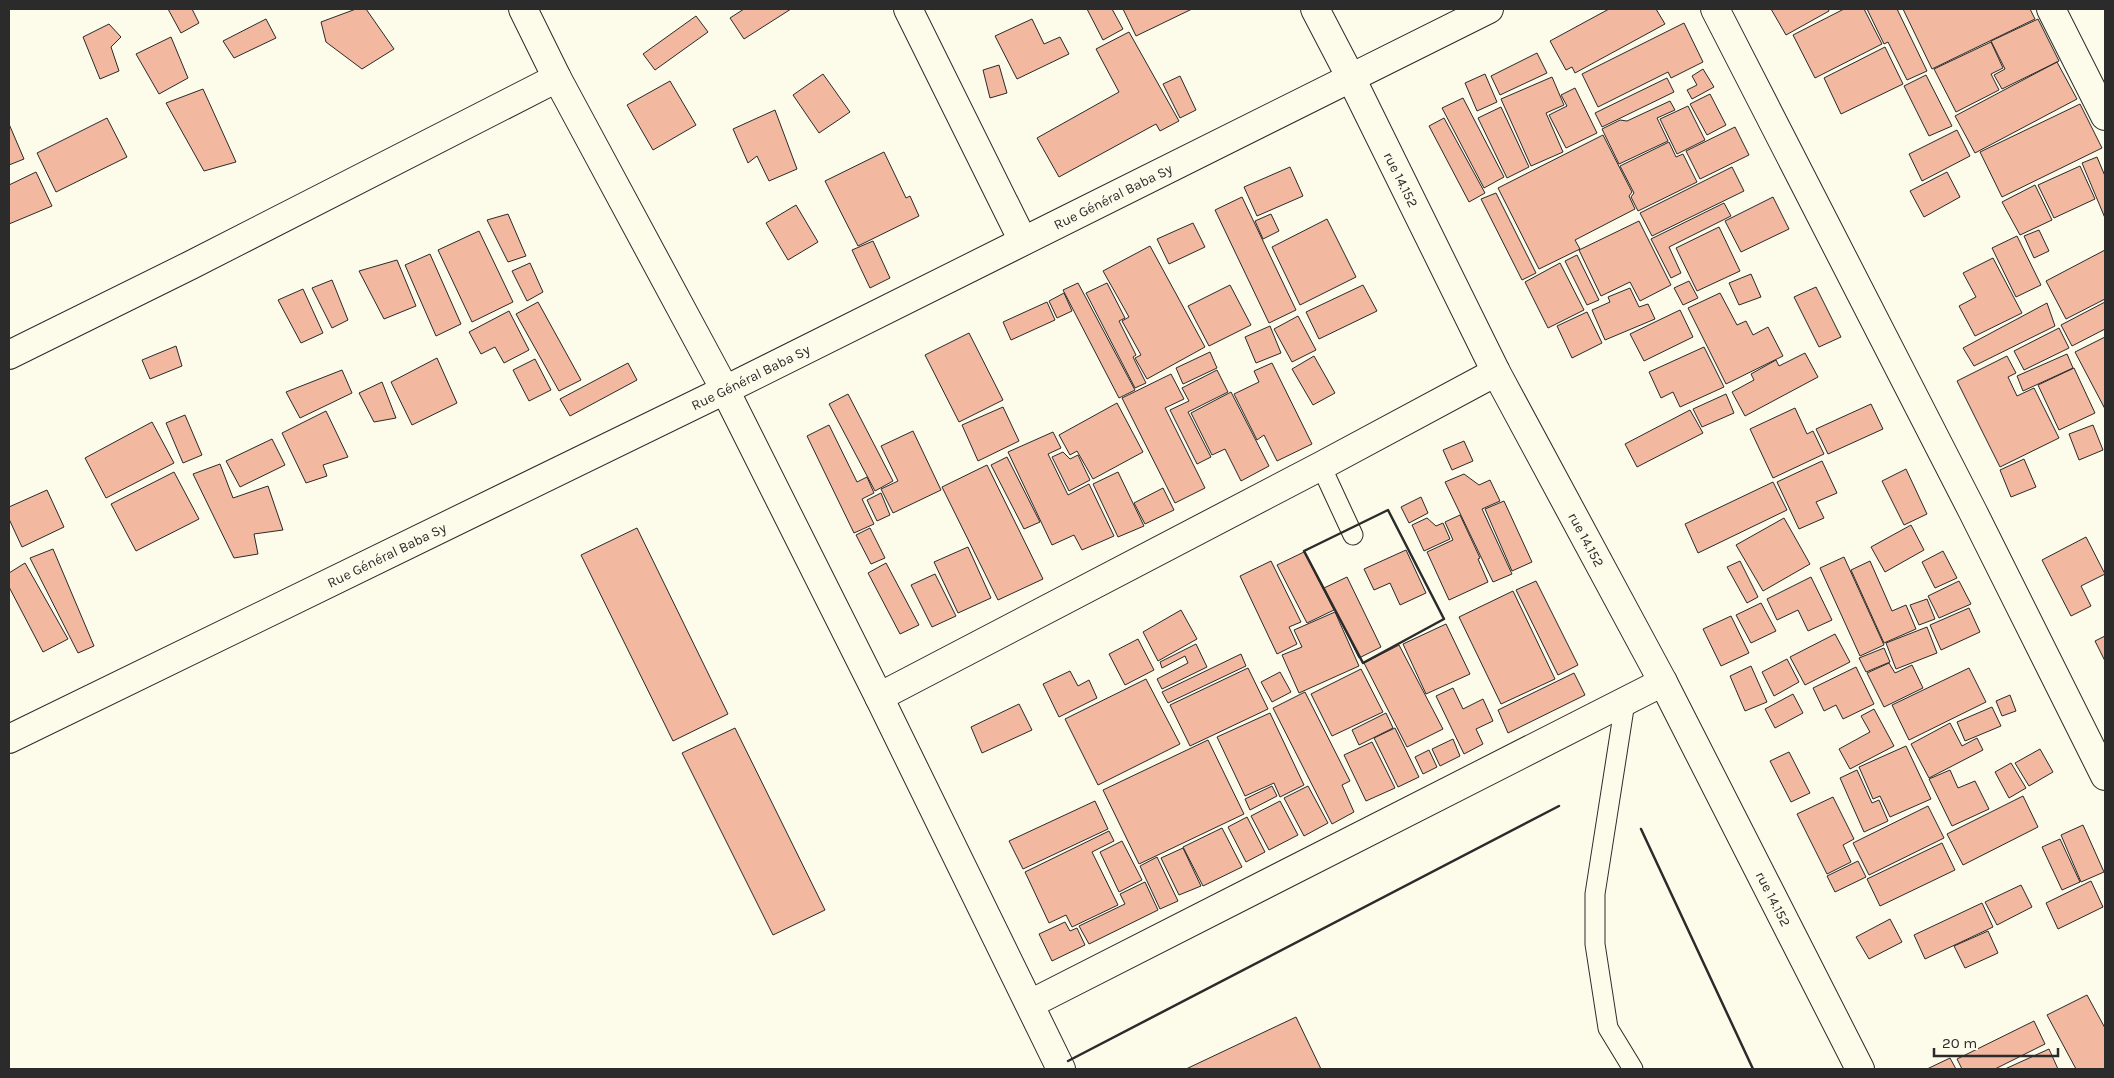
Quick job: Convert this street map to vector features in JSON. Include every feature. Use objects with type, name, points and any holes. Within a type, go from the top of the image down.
[{"type":"street","points":[[522,9],[557,78],[725,390],[879,697],[1061,1069]]},
{"type":"street","points":[[908,9],[1023,241]]},
{"type":"street","name":"rue 14.152","points":[[1315,9],[1352,78],[1496,372],[1663,682],[1860,1069]]},
{"type":"street","name":"Rue Général Baba Sy","points":[[9,739],[725,390],[1489,9]]},
{"type":"street","points":[[1715,9],[1968,503],[2105,776]]},
{"type":"street","points":[[2051,9],[2105,116]]},
{"type":"street","points":[[9,354],[557,78]]},
{"type":"street","points":[[879,697],[1321,466],[1496,372]]},
{"type":"street","points":[[1030,1004],[1663,682]]},
{"type":"lane","points":[[1321,466],[1353,535]]},
{"type":"lane","points":[[1625,702],[1595,894],[1595,944],[1608,1028],[1633,1069]]},
{"type":"building","points":[[168,9],[192,9],[199,23],[181,33]]},
{"type":"building","points":[[356,9],[366,9],[394,49],[362,69],[326,42],[321,22]]},
{"type":"building","points":[[744,9],[791,9],[744,39],[730,18]]},
{"type":"building","points":[[1087,9],[1112,9],[1123,29],[1103,40]]},
{"type":"building","points":[[1123,9],[1192,9],[1136,36]]},
{"type":"building","points":[[1609,9],[1656,9],[1665,24],[1575,73],[1572,67],[1566,70],[1550,41]]},
{"type":"building","points":[[1771,9],[1828,9],[1829,11],[1786,35]]},
{"type":"building","points":[[1844,9],[1864,9],[1882,44],[1815,78],[1793,35]]},
{"type":"building","points":[[1867,9],[1897,9],[1927,71],[1907,80],[1888,42],[1884,44]]},
{"type":"building","points":[[1903,9],[2030,9],[2035,19],[1932,69]]},
{"type":"building","points":[[696,16],[708,32],[655,70],[643,54]]},
{"type":"building","points":[[266,19],[276,38],[234,58],[223,41]]},
{"type":"building","points":[[1032,19],[1044,44],[1060,37],[1069,54],[1017,79],[995,36]]},
{"type":"building","points":[[2038,19],[2059,61],[2002,89],[1994,75],[2005,69],[1991,41]]},
{"type":"building","points":[[1684,23],[1703,62],[1671,78],[1668,72],[1598,107],[1582,74]]},
{"type":"building","points":[[109,24],[121,37],[111,47],[119,71],[100,79],[83,37]]},
{"type":"building","points":[[1129,32],[1179,121],[1160,131],[1156,124],[1059,177],[1037,138],[1119,92],[1096,49]]},
{"type":"building","points":[[171,37],[188,78],[159,94],[136,54]]},
{"type":"building","points":[[1991,42],[2003,68],[1991,74],[1999,90],[1956,112],[1934,69]]},
{"type":"building","points":[[1885,47],[1903,84],[1841,114],[1824,78]]},
{"type":"building","points":[[1537,53],[1547,73],[1500,95],[1491,76]]},
{"type":"building","points":[[2057,62],[2077,99],[1975,153],[1955,116]]},
{"type":"building","points":[[999,65],[1007,93],[990,98],[983,70]]},
{"type":"building","points":[[1703,69],[1714,87],[1692,99],[1687,90],[1697,85],[1692,76]]},
{"type":"building","points":[[823,74],[850,112],[819,133],[793,95]]},
{"type":"building","points":[[1485,74],[1497,102],[1477,111],[1465,83]]},
{"type":"building","points":[[1926,75],[1952,126],[1929,136],[1904,86]]},
{"type":"building","points":[[1180,76],[1196,110],[1180,118],[1163,84]]},
{"type":"building","points":[[1552,77],[1564,105],[1546,113],[1563,152],[1531,166],[1501,99]]},
{"type":"building","points":[[1667,78],[1674,92],[1602,127],[1595,113]]},
{"type":"building","points":[[670,81],[696,125],[653,150],[627,105]]},
{"type":"building","points":[[1575,88],[1597,133],[1566,148],[1549,115],[1567,106],[1561,95]]},
{"type":"building","points":[[203,89],[236,162],[204,171],[166,103]]},
{"type":"building","points":[[1710,94],[1726,125],[1707,135],[1690,104]]},
{"type":"building","points":[[1463,98],[1504,177],[1484,188],[1442,108]]},
{"type":"building","points":[[1670,101],[1675,110],[1657,118],[1668,141],[1619,164],[1602,129],[1620,120],[1627,121]]},
{"type":"building","points":[[2080,104],[2102,148],[2002,197],[1980,152]]},
{"type":"building","points":[[1688,106],[1705,140],[1677,154],[1660,119]]},
{"type":"building","points":[[1501,107],[1529,167],[1507,178],[1478,118]]},
{"type":"building","points":[[775,110],[797,169],[769,181],[757,156],[748,163],[733,129]]},
{"type":"building","points":[[107,118],[127,157],[56,192],[37,153]]},
{"type":"building","points":[[1444,118],[1485,193],[1469,202],[1429,126]]},
{"type":"building","points":[[9,124],[24,159],[9,165]]},
{"type":"building","points":[[1735,127],[1749,155],[1700,179],[1686,151]]},
{"type":"building","points":[[1957,130],[1970,156],[1922,181],[1909,154]]},
{"type":"building","points":[[1603,135],[1632,192],[1629,196],[1635,209],[1575,240],[1580,249],[1539,269],[1498,188]]},
{"type":"building","points":[[1669,142],[1676,157],[1683,154],[1697,182],[1638,211],[1631,197],[1634,193],[1620,166]]},
{"type":"building","points":[[884,152],[906,198],[910,196],[919,216],[858,246],[825,181]]},
{"type":"building","points":[[2097,157],[2105,176],[2105,218],[2082,163]]},
{"type":"building","points":[[2080,166],[2095,199],[2054,218],[2038,185]]},
{"type":"building","points":[[1290,167],[1303,196],[1257,216],[1244,187]]},
{"type":"building","points":[[1732,167],[1744,191],[1652,236],[1640,213]]},
{"type":"building","points":[[36,172],[52,206],[9,224],[9,185]]},
{"type":"building","points":[[1947,172],[1960,197],[1924,217],[1910,191]]},
{"type":"building","points":[[2035,185],[2052,220],[2020,235],[2002,202]]},
{"type":"building","points":[[1496,193],[1536,273],[1522,280],[1481,199]]},
{"type":"building","points":[[1242,197],[1296,310],[1269,323],[1215,210]]},
{"type":"building","points":[[1773,197],[1789,229],[1741,252],[1725,221]]},
{"type":"building","points":[[1724,203],[1731,216],[1669,247],[1681,273],[1671,278],[1651,239]]},
{"type":"building","points":[[796,205],[818,242],[788,260],[766,223]]},
{"type":"building","points":[[508,214],[526,256],[508,262],[487,220]]},
{"type":"building","points":[[1271,214],[1279,231],[1263,239],[1255,221]]},
{"type":"building","points":[[1327,219],[1356,277],[1300,305],[1272,247]]},
{"type":"building","points":[[1639,221],[1671,285],[1640,301],[1630,282],[1601,296],[1579,250]]},
{"type":"building","points":[[1193,223],[1205,247],[1169,264],[1157,239]]},
{"type":"building","points":[[1719,227],[1740,271],[1697,291],[1676,248]]},
{"type":"building","points":[[2039,230],[2049,251],[2034,258],[2024,236]]},
{"type":"building","points":[[479,231],[513,302],[472,322],[438,250]]},
{"type":"building","points":[[2017,236],[2041,285],[2016,297],[1992,248]]},
{"type":"building","points":[[873,241],[890,278],[870,288],[852,250]]},
{"type":"building","points":[[1150,246],[1205,347],[1147,379],[1135,358],[1141,355],[1122,321],[1129,317],[1103,271]]},
{"type":"building","points":[[2105,250],[2105,299],[2066,319],[2046,281]]},
{"type":"building","points":[[430,254],[461,324],[436,336],[405,265]]},
{"type":"building","points":[[1577,255],[1599,300],[1587,305],[1565,261]]},
{"type":"building","points":[[1993,258],[2022,313],[1975,336],[1959,306],[1976,297],[1963,273]]},
{"type":"building","points":[[397,260],[416,306],[384,319],[359,271]]},
{"type":"building","points":[[530,263],[543,292],[527,301],[512,271]]},
{"type":"building","points":[[1560,263],[1584,310],[1548,328],[1525,282]]},
{"type":"building","points":[[1751,274],[1761,297],[1739,305],[1729,283]]},
{"type":"building","points":[[332,280],[348,320],[332,328],[312,288]]},
{"type":"building","points":[[1689,281],[1698,298],[1683,305],[1674,288]]},
{"type":"building","points":[[1078,283],[1135,390],[1119,398],[1063,290]]},
{"type":"building","points":[[1107,283],[1125,318],[1119,321],[1136,355],[1133,357],[1146,383],[1135,388],[1086,293]]},
{"type":"building","points":[[1230,285],[1251,325],[1209,346],[1188,306]]},
{"type":"building","points":[[1363,285],[1377,311],[1319,339],[1306,312]]},
{"type":"building","points":[[1816,287],[1841,337],[1819,347],[1794,297]]},
{"type":"building","points":[[1630,288],[1639,307],[1648,304],[1655,319],[1605,340],[1592,310],[1610,302],[1608,297]]},
{"type":"building","points":[[303,289],[323,333],[301,343],[278,300]]},
{"type":"building","points":[[1064,293],[1072,311],[1057,318],[1049,301]]},
{"type":"building","points":[[1720,293],[1737,325],[1746,321],[1753,335],[1768,327],[1783,356],[1726,384],[1688,308]]},
{"type":"building","points":[[538,302],[581,380],[559,391],[516,314]]},
{"type":"building","points":[[1047,302],[1055,320],[1011,340],[1003,322]]},
{"type":"building","points":[[2105,302],[2105,329],[2072,346],[2061,325]]},
{"type":"building","points":[[2047,303],[2055,326],[1974,366],[1963,348]]},
{"type":"building","points":[[1680,310],[1693,337],[1644,361],[1630,334]]},
{"type":"building","points":[[509,311],[529,350],[504,363],[495,347],[481,354],[469,332]]},
{"type":"building","points":[[1587,312],[1602,343],[1572,358],[1557,326]]},
{"type":"building","points":[[1298,316],[1316,350],[1292,362],[1274,329]]},
{"type":"building","points":[[1270,326],[1281,353],[1256,363],[1245,337]]},
{"type":"building","points":[[2059,328],[2069,348],[2024,370],[2014,351]]},
{"type":"building","points":[[969,333],[1003,400],[959,422],[925,355]]},
{"type":"building","points":[[2105,337],[2105,409],[2075,352]]},
{"type":"building","points":[[176,346],[182,366],[150,379],[142,360]]},
{"type":"building","points":[[1704,347],[1724,387],[1680,407],[1673,392],[1661,398],[1649,372]]},
{"type":"building","points":[[1210,352],[1217,368],[1183,384],[1176,368]]},
{"type":"building","points":[[1805,353],[1818,377],[1745,416],[1732,392],[1754,380],[1751,374],[1776,360],[1779,366]]},
{"type":"building","points":[[2067,354],[2073,368],[2023,391],[2017,376]]},
{"type":"building","points":[[1314,356],[1335,393],[1313,405],[1292,369]]},
{"type":"building","points":[[2007,356],[2016,373],[2008,377],[2017,396],[2034,388],[2059,438],[2000,467],[1957,381]]},
{"type":"building","points":[[437,358],[457,403],[412,425],[391,382]]},
{"type":"building","points":[[535,359],[551,390],[529,401],[513,370]]},
{"type":"building","points":[[628,363],[637,380],[570,416],[560,399]]},
{"type":"building","points":[[1272,363],[1312,444],[1277,461],[1264,435],[1257,440],[1234,394],[1259,382],[1254,371]]},
{"type":"building","points":[[2074,368],[2095,413],[2059,430],[2038,385]]},
{"type":"building","points":[[342,370],[352,393],[300,418],[286,392]]},
{"type":"building","points":[[1217,370],[1228,392],[1188,412],[1211,457],[1197,464],[1170,410],[1189,401],[1182,388]]},
{"type":"building","points":[[1171,374],[1184,399],[1165,408],[1205,488],[1175,503],[1122,398]]},
{"type":"building","points":[[382,382],[396,418],[374,422],[359,393]]},
{"type":"building","points":[[1231,392],[1269,466],[1241,481],[1225,449],[1212,455],[1191,413]]},
{"type":"building","points":[[848,394],[893,481],[875,491],[829,404]]},
{"type":"building","points":[[1726,394],[1734,413],[1702,427],[1693,409]]},
{"type":"building","points":[[1117,403],[1143,452],[1093,479],[1077,451],[1070,455],[1059,435]]},
{"type":"building","points":[[1871,404],[1883,429],[1828,454],[1816,429]]},
{"type":"building","points":[[1003,407],[1019,441],[978,461],[962,425]]},
{"type":"building","points":[[1795,408],[1807,434],[1813,431],[1824,454],[1773,478],[1750,429]]},
{"type":"building","points":[[1690,410],[1703,433],[1637,467],[1625,444]]},
{"type":"building","points":[[326,411],[348,457],[323,465],[327,476],[306,483],[282,433]]},
{"type":"building","points":[[185,415],[202,455],[183,463],[166,423]]},
{"type":"building","points":[[152,422],[174,463],[106,498],[85,458]]},
{"type":"building","points":[[829,425],[857,482],[867,477],[874,493],[862,499],[874,524],[854,533],[807,436]]},
{"type":"building","points":[[2093,425],[2103,450],[2079,460],[2069,434]]},
{"type":"building","points":[[913,431],[941,490],[893,513],[881,489],[898,481],[881,446]]},
{"type":"building","points":[[1053,432],[1061,448],[1048,454],[1068,495],[1089,484],[1114,536],[1082,550],[1074,535],[1052,545],[1008,452]]},
{"type":"building","points":[[272,439],[285,465],[240,487],[226,461]]},
{"type":"building","points":[[1464,441],[1473,461],[1452,470],[1443,450]]},
{"type":"building","points":[[1063,452],[1070,459],[1078,455],[1090,480],[1069,491],[1052,457]]},
{"type":"building","points":[[1007,457],[1040,522],[1024,529],[991,465]]},
{"type":"building","points":[[2024,459],[2036,487],[2011,497],[2000,470]]},
{"type":"building","points":[[1822,461],[1837,493],[1816,502],[1824,518],[1799,529],[1777,482]]},
{"type":"building","points":[[220,464],[233,498],[268,486],[283,530],[254,534],[258,554],[234,558],[193,474]]},
{"type":"building","points":[[987,465],[1043,579],[998,600],[942,487]]},
{"type":"building","points":[[1906,469],[1927,514],[1904,525],[1882,481]]},
{"type":"building","points":[[174,472],[199,519],[136,551],[111,504]]},
{"type":"building","points":[[1118,472],[1144,526],[1118,537],[1093,484]]},
{"type":"building","points":[[1464,474],[1479,485],[1490,480],[1500,501],[1482,509],[1512,574],[1493,582],[1445,482]]},
{"type":"building","points":[[1773,482],[1787,510],[1698,553],[1685,524]]},
{"type":"building","points":[[1163,488],[1174,510],[1145,524],[1134,503]]},
{"type":"building","points":[[47,490],[64,527],[22,547],[9,519],[9,507]]},
{"type":"building","points":[[881,493],[890,515],[877,521],[867,500]]},
{"type":"building","points":[[1421,497],[1428,513],[1409,523],[1401,507]]},
{"type":"building","points":[[1504,501],[1532,562],[1512,571],[1485,509]]},
{"type":"building","points":[[1460,515],[1480,558],[1478,559],[1488,582],[1449,600],[1427,552],[1453,540],[1445,522]]},
{"type":"building","points":[[1427,518],[1436,526],[1443,523],[1450,539],[1424,551],[1412,525]]},
{"type":"building","points":[[1784,518],[1810,564],[1763,591],[1736,545]]},
{"type":"building","points":[[1911,525],[1924,550],[1885,572],[1871,547]]},
{"type":"building","points":[[637,528],[728,714],[673,741],[581,555]]},
{"type":"building","points":[[870,528],[885,558],[871,564],[856,535]]},
{"type":"building","points":[[2086,537],[2105,574],[2081,586],[2091,606],[2071,616],[2042,560]]},
{"type":"building","points":[[968,547],[991,598],[958,613],[934,562]]},
{"type":"building","points":[[53,549],[94,646],[78,653],[30,558]]},
{"type":"building","points":[[1406,550],[1426,593],[1400,605],[1390,583],[1374,590],[1364,569]]},
{"type":"building","points":[[1943,551],[1957,578],[1935,588],[1922,562]]},
{"type":"building","points":[[1304,552],[1334,610],[1307,623],[1277,565]]},
{"type":"building","points":[[1844,557],[1884,645],[1860,656],[1820,568]]},
{"type":"building","points":[[1271,561],[1301,622],[1289,627],[1297,644],[1277,654],[1240,576]]},
{"type":"building","points":[[1740,561],[1758,597],[1747,603],[1727,567]]},
{"type":"building","points":[[1870,561],[1892,611],[1906,605],[1916,629],[1884,643],[1851,570]]},
{"type":"building","points":[[25,563],[68,639],[43,652],[9,587],[9,573]]},
{"type":"building","points":[[886,563],[919,625],[900,634],[868,573]]},
{"type":"building","points":[[935,574],[956,616],[932,627],[911,585]]},
{"type":"building","points":[[1347,577],[1381,647],[1359,658],[1324,588]]},
{"type":"building","points":[[1811,577],[1832,620],[1808,631],[1798,610],[1777,620],[1767,599]]},
{"type":"building","points":[[1536,581],[1578,665],[1558,675],[1516,590]]},
{"type":"building","points":[[1959,581],[1971,604],[1939,618],[1928,596]]},
{"type":"building","points":[[1513,591],[1555,679],[1501,704],[1459,617]]},
{"type":"building","points":[[1927,599],[1935,619],[1919,625],[1910,605]]},
{"type":"building","points":[[1761,603],[1776,631],[1751,643],[1736,615]]},
{"type":"building","points":[[1969,608],[1980,632],[1941,650],[1930,625]]},
{"type":"building","points":[[1181,610],[1197,639],[1158,661],[1143,632]]},
{"type":"building","points":[[1335,612],[1359,666],[1299,693],[1282,655],[1302,647],[1294,630]]},
{"type":"building","points":[[1731,616],[1749,653],[1721,666],[1703,629]]},
{"type":"building","points":[[1446,624],[1470,674],[1426,694],[1403,644]]},
{"type":"building","points":[[1927,627],[1937,653],[1896,669],[1886,643]]},
{"type":"building","points":[[1835,634],[1850,662],[1805,685],[1790,657]]},
{"type":"building","points":[[2105,636],[2105,661],[2095,641]]},
{"type":"building","points":[[1138,639],[1154,670],[1125,685],[1109,654]]},
{"type":"building","points":[[1196,644],[1207,667],[1162,689],[1157,679],[1188,663],[1185,656],[1162,668],[1160,662]]},
{"type":"building","points":[[1399,645],[1443,729],[1407,747],[1364,663]]},
{"type":"building","points":[[1884,648],[1890,662],[1866,672],[1859,658]]},
{"type":"building","points":[[1241,654],[1246,666],[1168,703],[1162,692]]},
{"type":"building","points":[[1787,659],[1799,682],[1774,696],[1762,672]]},
{"type":"building","points":[[1889,663],[1895,673],[1912,665],[1923,688],[1884,707],[1867,673]]},
{"type":"building","points":[[1751,666],[1767,702],[1745,711],[1730,676]]},
{"type":"building","points":[[1856,667],[1874,704],[1843,719],[1836,705],[1824,711],[1813,688]]},
{"type":"building","points":[[1248,668],[1268,709],[1190,746],[1170,705]]},
{"type":"building","points":[[1969,668],[1986,702],[1909,740],[1892,705]]},
{"type":"building","points":[[1361,669],[1383,712],[1332,736],[1311,694]]},
{"type":"building","points":[[1070,671],[1078,686],[1089,680],[1097,698],[1059,717],[1043,684]]},
{"type":"building","points":[[1280,672],[1291,692],[1272,702],[1261,682]]},
{"type":"building","points":[[1574,673],[1585,695],[1508,733],[1498,710]]},
{"type":"building","points":[[1146,679],[1180,744],[1098,785],[1065,719]]},
{"type":"building","points":[[1453,688],[1463,709],[1483,699],[1493,721],[1476,729],[1483,744],[1464,754],[1436,696]]},
{"type":"building","points":[[1305,692],[1350,781],[1342,785],[1354,812],[1332,824],[1273,708]]},
{"type":"building","points":[[1793,694],[1803,713],[1775,728],[1765,709]]},
{"type":"building","points":[[2010,695],[2016,711],[2002,716],[1996,701]]},
{"type":"building","points":[[1019,704],[1032,730],[982,753],[971,727]]},
{"type":"building","points":[[1992,707],[2001,726],[1965,741],[1957,722]]},
{"type":"building","points":[[1874,709],[1894,746],[1850,769],[1839,749],[1870,732],[1861,716]]},
{"type":"building","points":[[1270,713],[1304,785],[1280,797],[1274,783],[1245,796],[1217,737]]},
{"type":"building","points":[[1386,713],[1393,728],[1359,745],[1352,730]]},
{"type":"building","points":[[1950,723],[1962,746],[1977,738],[1983,750],[1929,778],[1911,744]]},
{"type":"building","points":[[735,728],[825,910],[773,935],[682,753]]},
{"type":"building","points":[[1395,728],[1419,777],[1398,787],[1374,738]]},
{"type":"building","points":[[1453,739],[1460,756],[1440,766],[1432,749]]},
{"type":"building","points":[[1208,740],[1244,814],[1139,864],[1103,790]]},
{"type":"building","points":[[1372,742],[1395,788],[1366,801],[1344,755]]},
{"type":"building","points":[[1906,746],[1931,799],[1890,817],[1880,796],[1873,799],[1859,767]]},
{"type":"building","points":[[2040,749],[2053,772],[2029,786],[2015,763]]},
{"type":"building","points":[[1429,750],[1437,767],[1423,774],[1415,757]]},
{"type":"building","points":[[1789,752],[1810,793],[1791,802],[1770,761]]},
{"type":"building","points":[[2011,763],[2026,788],[2009,798],[1995,772]]},
{"type":"building","points":[[1857,770],[1872,803],[1879,800],[1888,821],[1864,832],[1840,778]]},
{"type":"building","points":[[1950,770],[1958,788],[1975,781],[1989,809],[1952,826],[1929,779]]},
{"type":"building","points":[[1272,786],[1277,796],[1250,810],[1245,799]]},
{"type":"building","points":[[1308,786],[1328,823],[1304,836],[1284,798]]},
{"type":"building","points":[[2023,796],[2038,827],[1963,865],[1947,834]]},
{"type":"building","points":[[1833,797],[1854,839],[1843,845],[1851,862],[1827,874],[1797,814]]},
{"type":"building","points":[[1095,801],[1108,829],[1023,869],[1009,841]]},
{"type":"building","points":[[1280,801],[1298,835],[1269,850],[1251,816]]},
{"type":"building","points":[[1928,806],[1944,838],[1869,875],[1853,843]]},
{"type":"building","points":[[1247,817],[1265,852],[1246,862],[1228,827]]},
{"type":"building","points":[[2083,825],[2104,872],[2081,882],[2061,835]]},
{"type":"building","points":[[1222,828],[1242,867],[1203,886],[1183,847]]},
{"type":"building","points":[[1109,831],[1114,841],[1092,852],[1118,905],[1072,927],[1066,915],[1049,923],[1025,872]]},
{"type":"building","points":[[2060,839],[2080,882],[2062,890],[2042,847]]},
{"type":"building","points":[[1122,841],[1142,880],[1119,892],[1100,852]]},
{"type":"building","points":[[1942,843],[1955,870],[1880,906],[1867,879]]},
{"type":"building","points":[[1183,848],[1201,886],[1179,895],[1161,858]]},
{"type":"building","points":[[1157,857],[1178,901],[1160,909],[1140,866]]},
{"type":"building","points":[[1858,861],[1866,877],[1835,892],[1827,876]]},
{"type":"building","points":[[2091,881],[2103,907],[2058,929],[2046,903]]},
{"type":"building","points":[[1145,882],[1158,910],[1089,944],[1079,926],[1125,904],[1120,894]]},
{"type":"building","points":[[2021,885],[2032,907],[1997,925],[1985,902]]},
{"type":"building","points":[[1982,903],[1993,927],[1925,959],[1914,935]]},
{"type":"building","points":[[1890,919],[1902,942],[1869,959],[1856,937]]},
{"type":"building","points":[[1065,922],[1070,931],[1077,928],[1085,945],[1052,961],[1039,934]]},
{"type":"building","points":[[1988,931],[1998,953],[1965,968],[1954,946]]},
{"type":"building","points":[[2087,995],[2105,1028],[2105,1069],[2076,1069],[2047,1015]]},
{"type":"building","points":[[1296,1017],[1321,1069],[1186,1069]]},
{"type":"building","points":[[2034,1021],[2045,1044],[1995,1069],[1962,1069],[1957,1059]]},
{"type":"building","points":[[2049,1049],[2058,1069],[2005,1069]]},
{"type":"building","points":[[1950,1058],[1956,1069],[1927,1069]]},
{"type":"wall","points":[[1388,510],[1444,619],[1363,663],[1304,551],[1388,510]]},
{"type":"wall","points":[[1068,1061],[1559,806]]},
{"type":"wall","points":[[1641,829],[1753,1069]]}]
